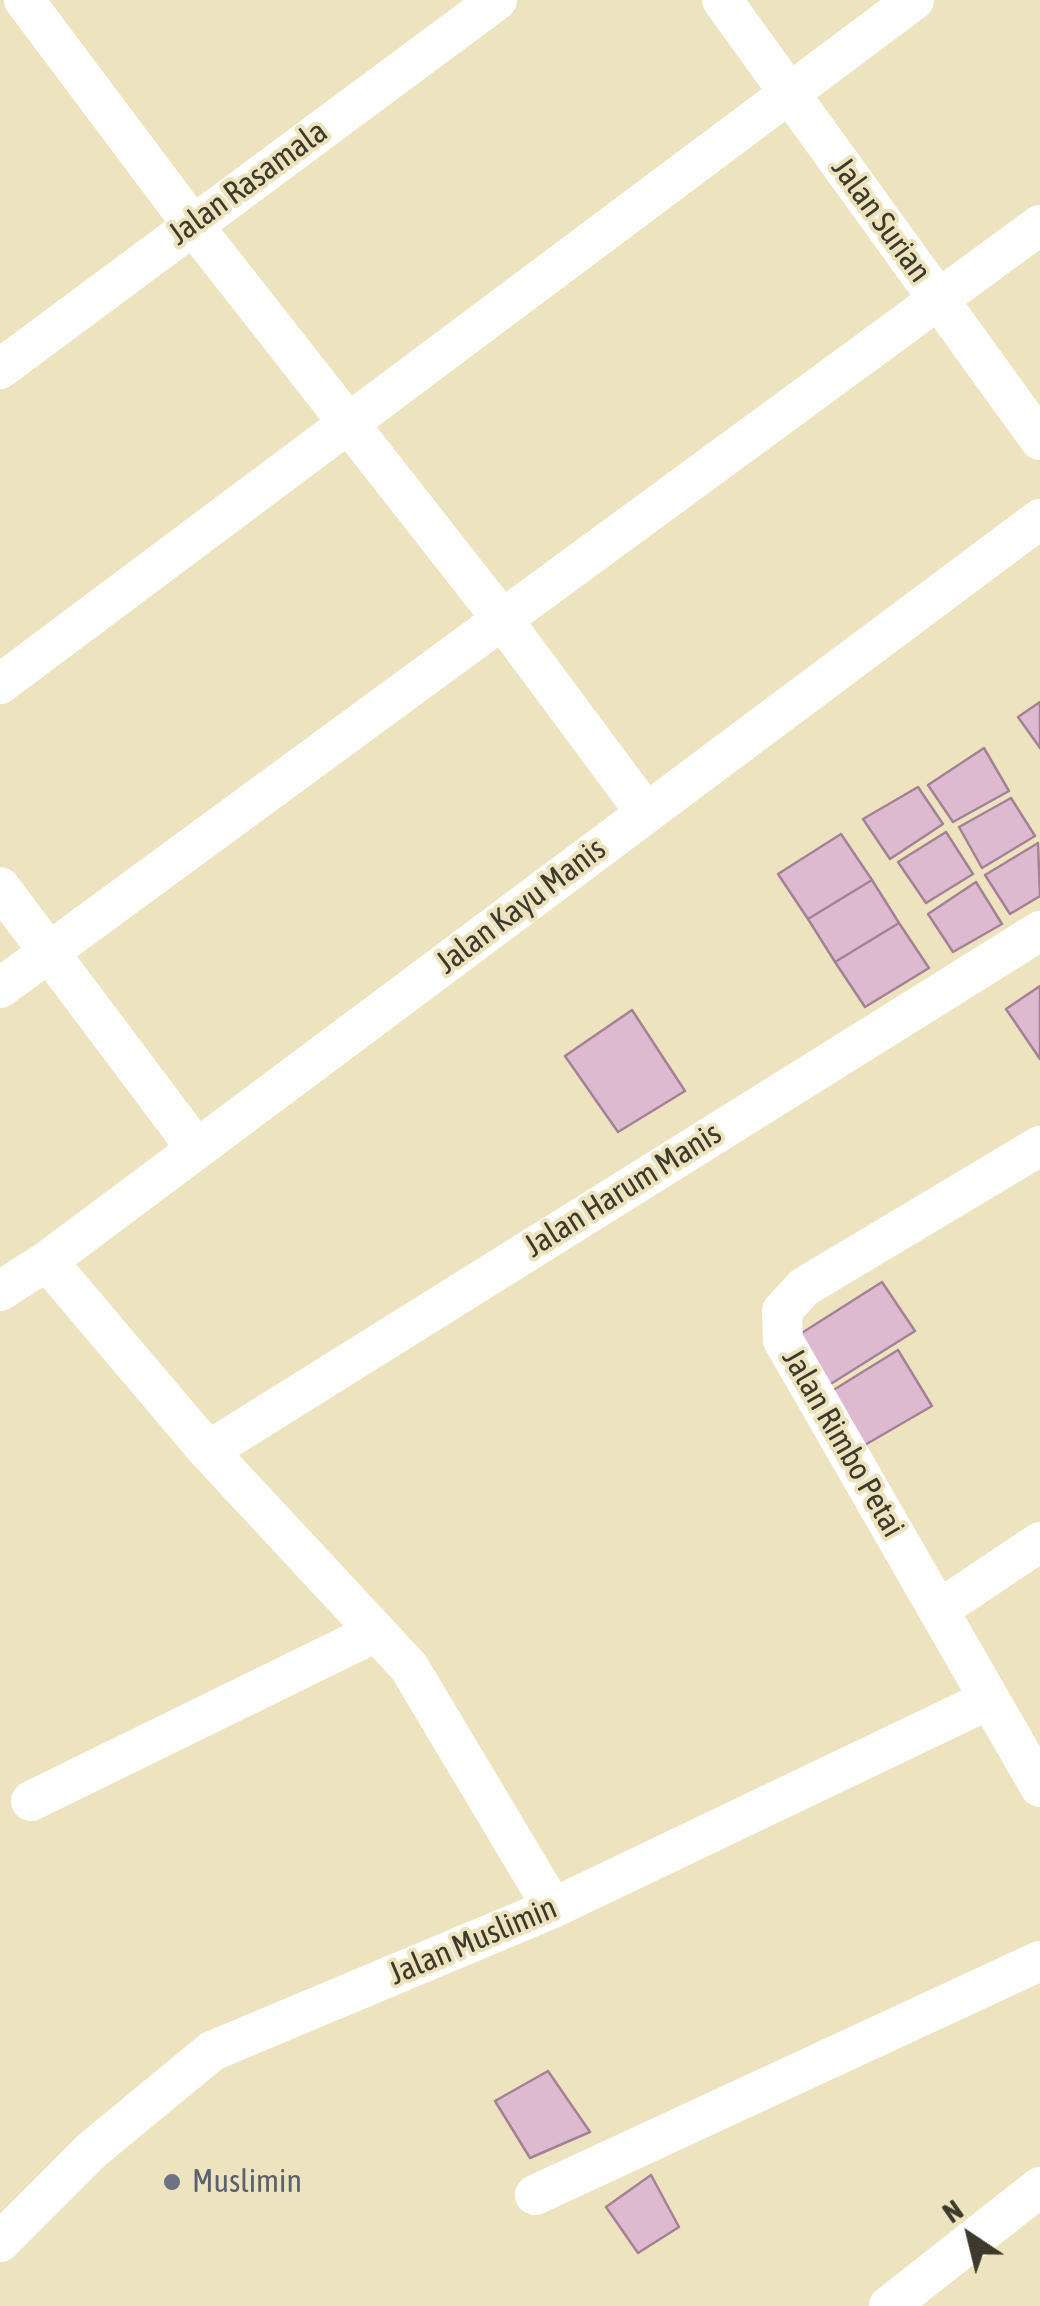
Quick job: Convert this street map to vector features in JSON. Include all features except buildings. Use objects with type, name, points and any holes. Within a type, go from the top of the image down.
[{"type":"street","points":[[0,19],[25,0],[192,224],[502,619],[646,813]]},
{"type":"street","name":"Jalan Rasamala","points":[[0,369],[497,0]]},
{"type":"street","name":"Jalan Surian","points":[[722,0],[1040,440]]},
{"type":"street","points":[[0,684],[914,0]]},
{"type":"street","points":[[0,988],[1040,225]]},
{"type":"street","name":"Jalan Kayu Manis","points":[[0,1291],[47,1261],[1040,519]]},
{"type":"street","points":[[0,888],[196,1148]]},
{"type":"street","name":"Jalan Harum Manis","points":[[208,1451],[1040,931]]},
{"type":"street","name":"Jalan Rimbo Petai","points":[[1040,1146],[804,1287],[782,1311],[782,1340],[1040,1787]]},
{"type":"street","points":[[47,1261],[208,1451],[409,1667],[553,1908]]},
{"type":"street","points":[[940,1608],[1040,1542]]},
{"type":"street","points":[[30,1801],[376,1632]]},
{"type":"street","name":"Jalan Muslimin","points":[[0,2242],[92,2150],[212,2051],[553,1908],[988,1700]]},
{"type":"street","points":[[535,2194],[1040,1961]]},
{"type":"street","points":[[889,2306],[1040,2187]]},
{"type":"place","name":"Muslimin","points":[[172,2182]]}]
